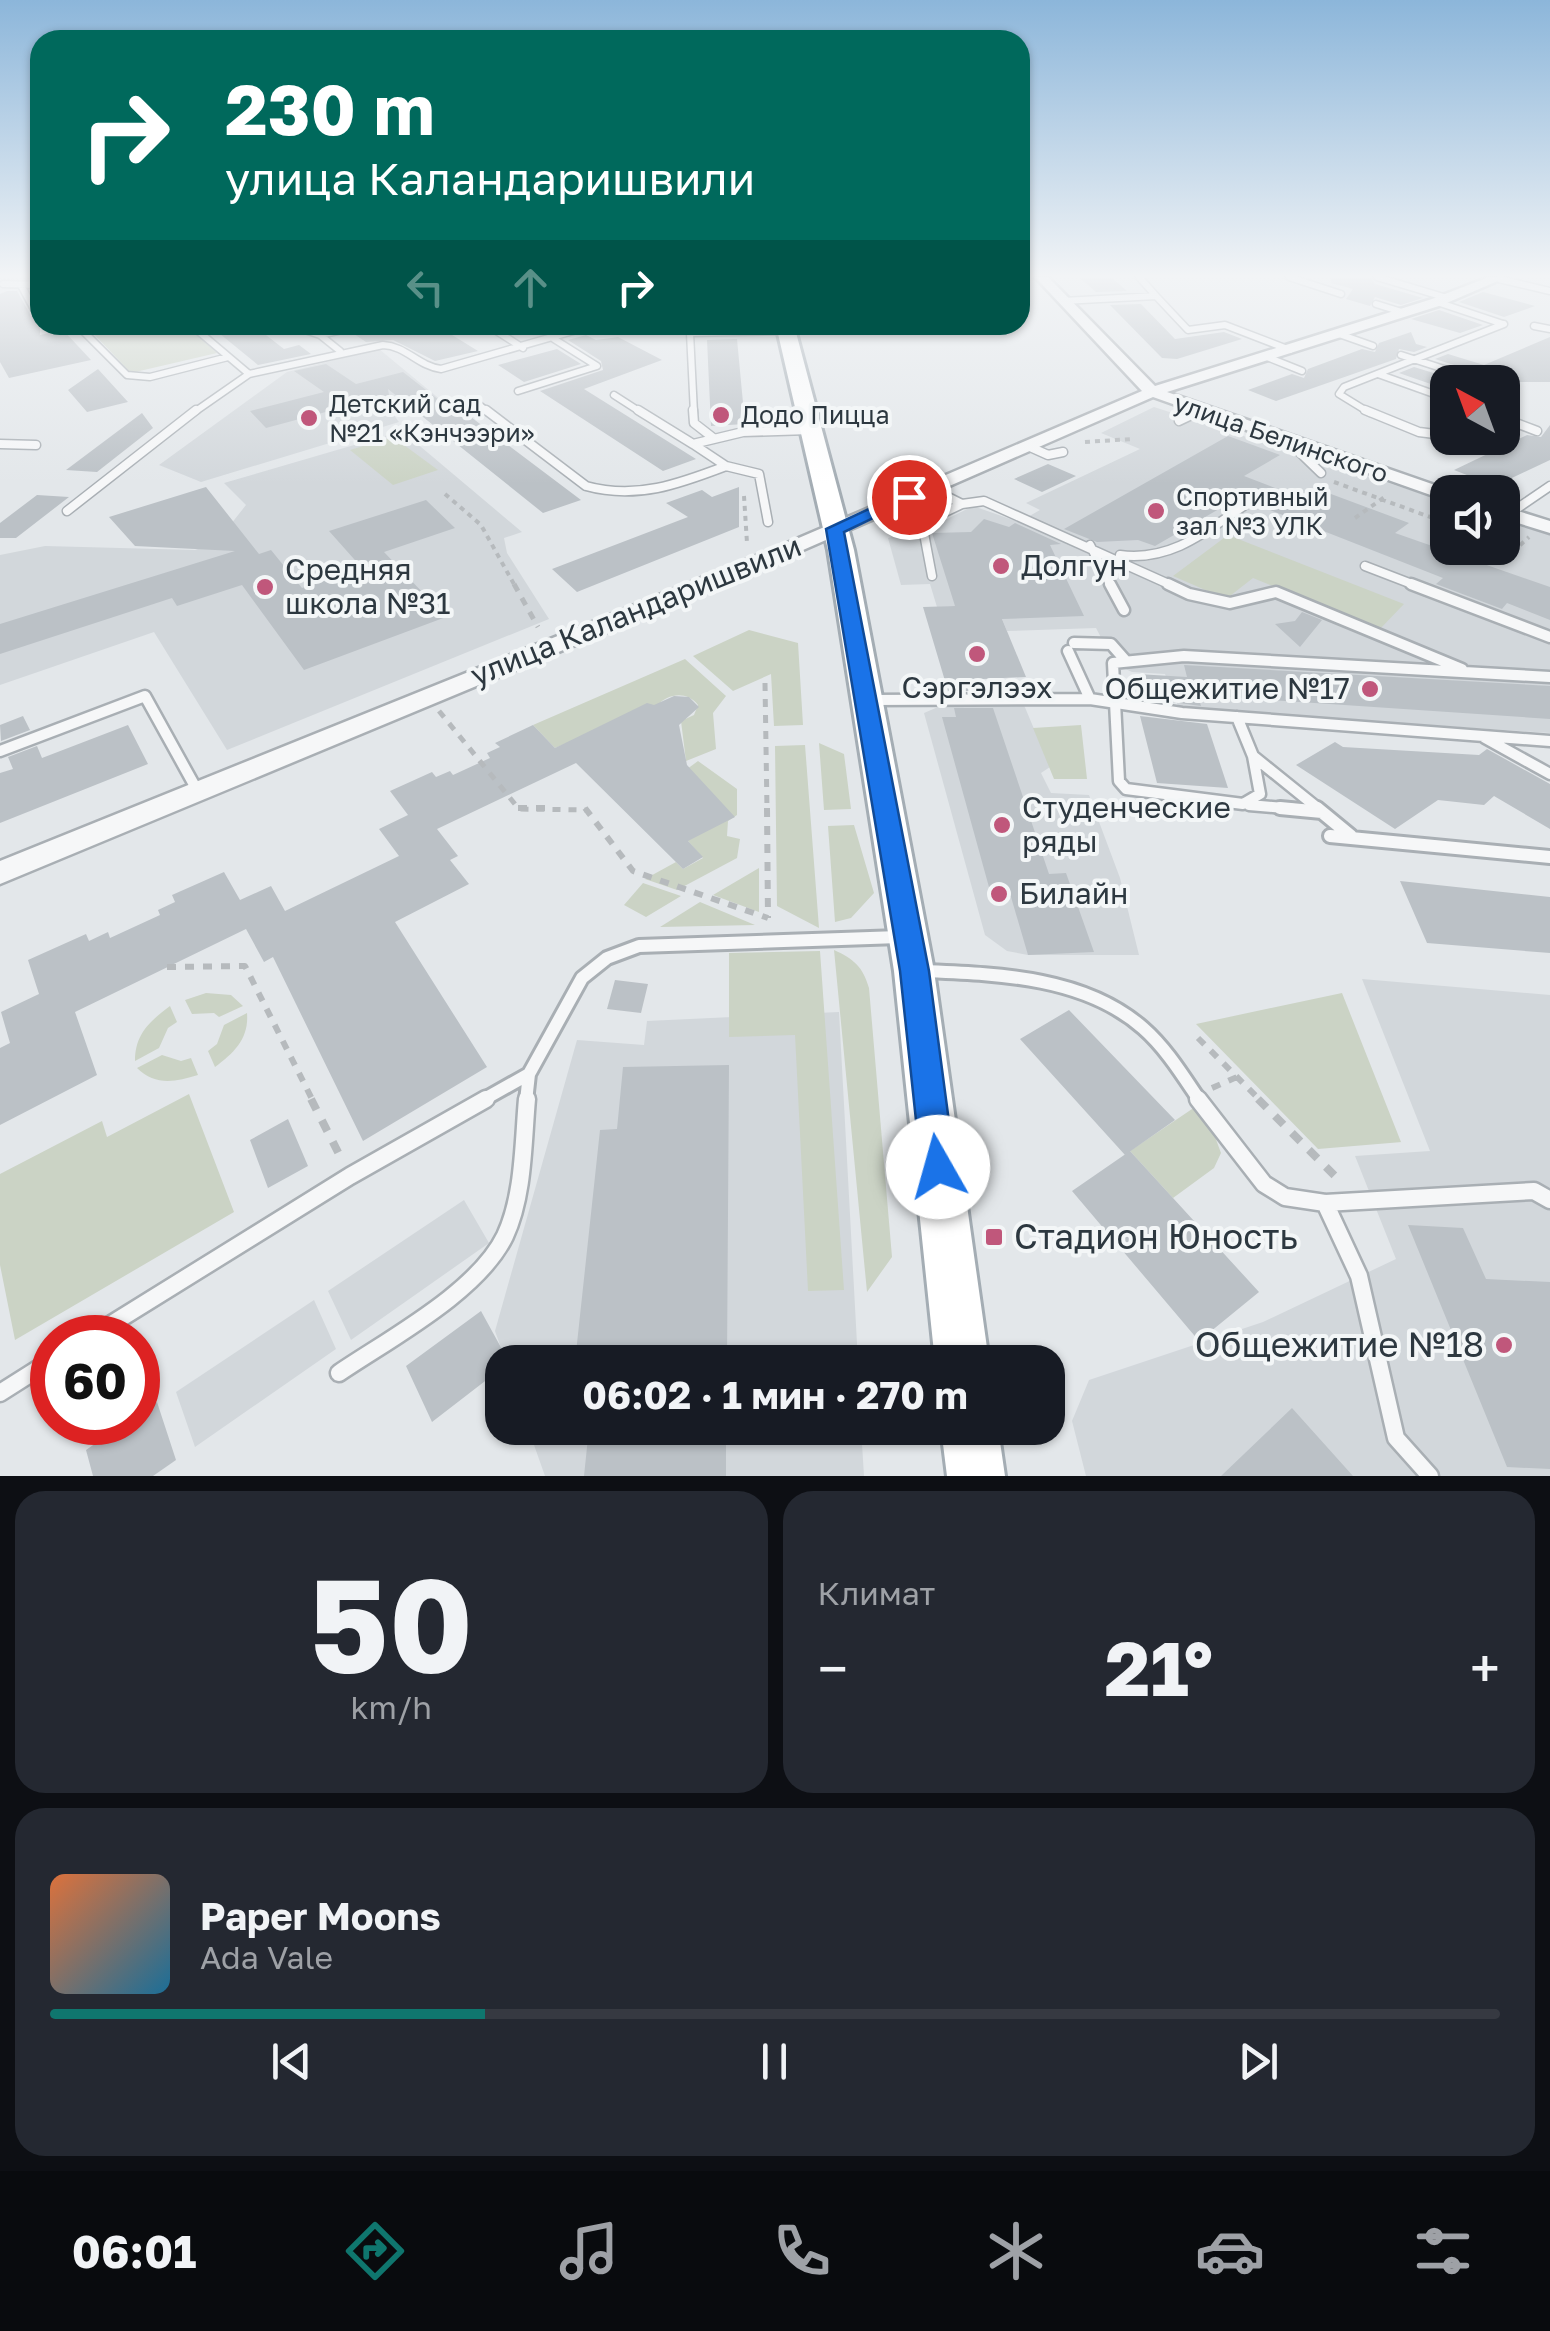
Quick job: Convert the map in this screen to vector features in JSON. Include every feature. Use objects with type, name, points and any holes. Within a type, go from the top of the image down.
[{"type":"main road","points":[[790,346],[834,529],[911,954],[960,1345]]},
{"type":"main road","points":[[972,1445],[976,1476]]},
{"type":"street","name":"улица Белинского","points":[[1108,346],[1152,392],[1430,489]]},
{"type":"street","name":"улица Каландаришвили","points":[[0,874],[834,529],[1152,392],[1303,346]]},
{"type":"lane","points":[[98,346],[127,375],[150,376],[228,357]]},
{"type":"lane","points":[[215,346],[248,374]]},
{"type":"lane","points":[[333,346],[340,351]]},
{"type":"lane","points":[[66,511],[248,374],[340,351],[386,346]]},
{"type":"lane","points":[[395,346],[434,370],[530,346]]},
{"type":"lane","points":[[518,391],[596,366],[565,346]]},
{"type":"lane","points":[[691,346],[694,424],[712,437]]},
{"type":"lane","points":[[1279,346],[1290,350]]},
{"type":"lane","points":[[1430,434],[1352,405],[1339,394],[1344,387],[1449,346]]},
{"type":"lane","points":[[1401,355],[1430,365]]},
{"type":"lane","points":[[1266,357],[1302,371]]},
{"type":"lane","points":[[1378,374],[1430,393]]},
{"type":"lane","points":[[1330,382],[1344,387]]},
{"type":"lane","points":[[614,395],[726,466],[759,474],[768,522]]},
{"type":"lane","points":[[478,404],[586,486],[606,494],[653,492],[726,466]]},
{"type":"lane","points":[[1179,421],[1200,411]]},
{"type":"lane","points":[[1520,425],[1537,431]]},
{"type":"lane","points":[[693,444],[712,437],[810,430]]},
{"type":"lane","points":[[1290,442],[1320,475]]},
{"type":"lane","points":[[0,444],[36,445]]},
{"type":"lane","points":[[1028,446],[1048,454],[1063,452]]},
{"type":"lane","points":[[1520,504],[1550,486]]},
{"type":"lane","points":[[930,488],[962,504]]},
{"type":"lane","points":[[932,576],[920,527],[974,500],[1000,506],[1090,545],[1189,594],[1230,602],[1276,592],[1467,672]]},
{"type":"lane","points":[[1090,545],[1153,559],[1169,554],[1248,504]]},
{"type":"lane","points":[[1090,545],[1124,610]]},
{"type":"lane","points":[[1365,566],[1550,637]]},
{"type":"lane","points":[[1090,699],[1071,647],[1109,640],[1118,645],[1126,661]]},
{"type":"lane","points":[[1322,812],[1126,789],[1119,781],[1114,663],[1184,656],[1550,677]]},
{"type":"lane","points":[[0,751],[145,696],[197,790]]},
{"type":"lane","points":[[864,700],[1090,699],[1237,717],[1550,741]]},
{"type":"lane","points":[[1237,717],[1253,756],[1260,794],[1244,804]]},
{"type":"lane","points":[[1483,737],[1550,774]]},
{"type":"lane","points":[[1253,756],[1352,837]]},
{"type":"lane","points":[[1330,836],[1550,856]]},
{"type":"lane","points":[[340,1373],[482,1270],[505,1237],[516,1192],[529,1074],[582,978],[607,958],[639,946],[769,940],[911,954],[977,973],[1072,987],[1132,1018],[1204,1104],[1253,1173],[1278,1195],[1325,1203],[1534,1192],[1550,1200]]},
{"type":"lane","points":[[126,1315],[350,1176],[529,1074]]},
{"type":"lane","points":[[1325,1203],[1359,1276],[1396,1438],[1430,1476]]},
{"type":"lane","points":[[0,1392],[30,1374]]},
{"type":"path","points":[[1048,454],[1089,434]]},
{"type":"path","points":[[1063,452],[1082,442],[1132,439]]},
{"type":"path","points":[[743,472],[746,543]]},
{"type":"path","points":[[1320,475],[1430,516]]},
{"type":"path","points":[[446,494],[481,525],[538,627]]},
{"type":"path","points":[[1355,518],[1384,498]]},
{"type":"path","points":[[1520,546],[1542,530]]},
{"type":"path","points":[[765,684],[769,940]]},
{"type":"path","points":[[434,704],[519,808],[584,807],[633,870],[768,918]]},
{"type":"path","points":[[167,967],[245,966],[350,1176]]},
{"type":"path","points":[[1198,1038],[1360,1201]]},
{"type":"shaded area","points":[[105,346],[209,346],[217,353],[131,373]]},
{"type":"shaded area","name":"Детский сад №21 «Кэнчээри»","points":[[379,349],[442,401],[393,414],[399,422],[201,482],[159,465],[287,372]]},
{"type":"shaded area","points":[[1154,407],[1430,496],[1430,565],[1520,565],[1520,525],[1550,535],[1550,733],[1179,708],[1165,674],[1132,672],[1115,664],[1096,628],[1007,631],[996,604],[937,607],[930,584],[901,585],[888,538],[933,526],[973,506],[1019,522],[1040,510],[1026,503],[1140,449],[1101,433]]},
{"type":"shaded area","name":"Средняя школа №31","points":[[402,431],[522,532],[504,538],[507,553],[549,619],[227,750],[154,632],[0,685],[0,555],[45,546],[195,550],[216,543],[246,505],[224,483]]},
{"type":"shaded area","points":[[393,437],[438,470],[393,485],[350,450]]},
{"type":"shaded area","points":[[1228,535],[1404,604],[1379,630],[1253,578],[1226,599],[1173,576]]},
{"type":"shaded area","points":[[749,630],[798,643],[803,725],[774,726],[771,674],[733,691],[693,656]]},
{"type":"shaded area","points":[[685,659],[726,696],[713,713],[716,749],[686,761],[681,721],[694,715],[698,705],[678,695],[555,748],[533,725]]},
{"type":"shaded area","points":[[945,704],[1024,705],[1050,767],[1041,773],[1051,793],[1089,795],[1120,878],[1139,955],[1028,955],[1007,951],[985,935],[924,713]]},
{"type":"shaded area","points":[[1081,725],[1087,779],[1054,779],[1033,728]]},
{"type":"shaded area","points":[[819,743],[844,754],[851,809],[824,810]]},
{"type":"shaded area","points":[[805,745],[819,928],[777,906],[775,746]]},
{"type":"shaded area","points":[[698,761],[737,789],[737,815],[728,821],[727,836],[740,839],[737,858],[677,890],[645,879],[676,862],[683,869],[703,858],[688,841],[679,775]]},
{"type":"shaded area","points":[[854,825],[874,893],[851,918],[835,922],[828,826]]},
{"type":"shaded area","points":[[759,868],[759,912],[713,895]]},
{"type":"shaded area","points":[[643,883],[681,896],[646,917],[624,905]]},
{"type":"shaded area","points":[[700,902],[755,925],[660,927]]},
{"type":"shaded area","points":[[834,950],[857,964],[869,988],[892,1257],[867,1292]]},
{"type":"shaded area","points":[[820,951],[844,1290],[808,1291],[795,1035],[729,1037],[729,953]]},
{"type":"shaded area","points":[[1362,979],[1550,995],[1550,1476],[1086,1476],[1072,1421],[1089,1380],[1263,1322],[1396,1259],[1355,1156],[1430,1151]]},
{"type":"shaded area","points":[[206,993],[231,995],[243,1006],[219,1017],[214,1013],[192,1014],[185,1000]]},
{"type":"shaded area","points":[[1342,993],[1402,1142],[1318,1149],[1196,1024]]},
{"type":"shaded area","points":[[170,1006],[177,1022],[168,1028],[159,1048],[135,1061],[145,1029]]},
{"type":"shaded area","points":[[839,1012],[857,1345],[500,1345],[495,1331],[577,1040],[644,1045],[647,1021]]},
{"type":"shaded area","points":[[247,1013],[246,1030],[239,1044],[215,1067],[208,1051],[217,1044],[224,1025]]},
{"type":"shaded area","points":[[162,1055],[181,1061],[191,1058],[198,1075],[166,1081],[151,1078],[137,1068]]},
{"type":"shaded area","points":[[189,1094],[234,1212],[58,1315],[30,1315],[30,1331],[15,1340],[0,1265],[0,1174],[102,1121],[107,1137]]},
{"type":"shaded area","points":[[1195,1107],[1214,1134],[1221,1153],[1214,1168],[1173,1198],[1130,1151]]},
{"type":"shaded area","points":[[464,1200],[489,1243],[351,1340],[328,1291]]},
{"type":"shaded area","points":[[314,1300],[336,1349],[195,1447],[176,1392]]},
{"type":"shaded area","points":[[534,1445],[862,1445],[864,1476],[545,1476]]},
{"type":"building","points":[[0,346],[78,346],[91,360],[9,378],[0,362]]},
{"type":"building","points":[[235,346],[284,349],[300,346],[311,354],[258,365]]},
{"type":"building","points":[[405,346],[470,346],[478,351],[435,361]]},
{"type":"building","points":[[577,346],[635,346],[662,360],[584,389],[696,459],[663,471],[540,391],[603,370],[601,361]]},
{"type":"building","points":[[707,346],[738,346],[745,424],[711,426]]},
{"type":"building","points":[[1150,346],[1220,346],[1177,359],[1162,358]]},
{"type":"building","points":[[1378,346],[1427,347],[1414,352],[1399,349],[1396,359],[1276,401],[1248,390],[1292,374],[1304,378],[1308,369],[1362,349],[1375,352]]},
{"type":"building","points":[[1529,346],[1550,346],[1550,382],[1520,382],[1520,365],[1484,365]]},
{"type":"building","points":[[557,349],[581,364],[524,382],[498,365]]},
{"type":"building","points":[[1448,354],[1484,365],[1454,365],[1435,359]]},
{"type":"building","points":[[326,364],[356,384],[403,372],[444,404],[451,402],[581,500],[543,513],[388,389],[389,395],[266,428],[250,411],[324,392],[294,371]]},
{"type":"building","points":[[1414,367],[1430,372],[1430,384],[1399,373]]},
{"type":"building","points":[[98,369],[128,402],[87,412],[68,390]]},
{"type":"building","points":[[142,413],[153,428],[97,472],[66,470]]},
{"type":"building","points":[[1550,425],[1550,460],[1518,475],[1467,475],[1454,470],[1485,455],[1520,455],[1520,438],[1541,437]]},
{"type":"building","points":[[1228,436],[1280,455],[1244,476],[1317,504],[1331,494],[1409,523],[1395,533],[1430,545],[1430,565],[1487,565],[1550,587],[1550,620],[1507,603],[1502,609],[1436,584],[1443,578],[1255,504],[1250,496],[1238,498],[1155,546],[1138,540],[1097,542],[1064,529]]},
{"type":"building","points":[[1048,464],[1076,476],[1042,492],[1014,479]]},
{"type":"building","points":[[206,487],[259,554],[271,550],[302,588],[362,568],[329,531],[426,500],[455,528],[384,552],[446,617],[304,670],[242,585],[177,606],[172,598],[0,654],[0,624],[235,551],[135,546],[109,517]]},
{"type":"building","points":[[739,487],[739,527],[577,592],[552,569],[688,517],[666,503],[702,490],[712,497]]},
{"type":"building","points":[[37,495],[69,497],[16,538],[0,538],[0,523]]},
{"type":"building","points":[[984,519],[1009,527],[1015,523],[1061,544],[1050,545],[1084,616],[1002,619],[1026,677],[983,679],[987,691],[948,691],[923,607],[955,606],[932,533],[971,532]]},
{"type":"building","points":[[1302,612],[1322,620],[1300,647],[1275,624],[1295,621]]},
{"type":"building","name":"Общежитие №17","points":[[1184,665],[1550,686],[1550,719],[1198,695],[1201,706],[1143,698],[1137,674],[1187,677]]},
{"type":"building","points":[[674,696],[689,697],[699,707],[679,725],[687,765],[735,817],[688,841],[703,857],[683,869],[576,763],[437,829],[458,856],[450,860],[469,884],[395,922],[487,1067],[363,1141],[273,957],[264,962],[246,929],[75,1012],[97,1075],[0,1125],[0,1048],[10,1043],[1,1012],[39,994],[28,960],[86,934],[89,941],[108,932],[110,938],[160,915],[158,910],[175,902],[172,895],[224,872],[240,900],[271,886],[285,911],[399,856],[379,829],[408,815],[390,791],[432,772],[436,777],[450,771],[453,775],[490,758],[487,753],[500,747],[495,743],[533,725],[555,748],[647,703],[654,705]]},
{"type":"building","name":"Студенческие ряды","points":[[954,708],[993,708],[1049,874],[1066,873],[1094,952],[1028,955],[1011,897],[992,898],[942,717],[956,717]]},
{"type":"building","points":[[23,716],[30,730],[1,741],[0,725]]},
{"type":"building","points":[[1140,716],[1207,724],[1228,788],[1157,783]]},
{"type":"building","points":[[128,725],[148,764],[0,823],[0,773],[13,769],[8,757],[37,746],[42,758]]},
{"type":"building","points":[[1335,742],[1343,747],[1479,755],[1487,749],[1550,784],[1550,829],[1494,796],[1484,805],[1438,800],[1395,829],[1296,765]]},
{"type":"building","points":[[1400,881],[1550,897],[1550,953],[1427,943]]},
{"type":"building","points":[[615,980],[648,984],[641,1013],[607,1009]]},
{"type":"building","points":[[1069,1010],[1175,1120],[1125,1155],[1020,1039]]},
{"type":"building","points":[[729,1065],[727,1345],[577,1345],[600,1130],[617,1129],[623,1067]]},
{"type":"building","points":[[288,1119],[308,1166],[268,1188],[250,1140]]},
{"type":"building","points":[[1130,1151],[1259,1292],[1199,1341],[1072,1191]]},
{"type":"building","name":"Общежитие №18","points":[[1408,1225],[1463,1228],[1486,1279],[1550,1282],[1550,1469],[1507,1467]]},
{"type":"building","points":[[481,1311],[500,1345],[485,1345],[485,1381],[432,1422],[406,1366]]},
{"type":"building","points":[[1292,1408],[1353,1476],[1221,1476]]},
{"type":"building","points":[[160,1411],[176,1460],[153,1476],[93,1476],[86,1450],[93,1445],[160,1445]]},
{"type":"building","points":[[587,1445],[726,1445],[726,1476],[584,1476]]},
{"type":"place","name":"Додо Пицца","points":[[721,415]]},
{"type":"place","name":"Детский сад №21 «Кэнчээри»","points":[[309,418]]},
{"type":"place","name":"Спортивный зал №3 УЛК","points":[[1156,511]]},
{"type":"place","name":"Долгун","points":[[1001,566]]},
{"type":"place","name":"Средняя школа №31","points":[[265,587]]},
{"type":"place","name":"Сэргэлээх","points":[[977,654]]},
{"type":"place","name":"Общежитие №17","points":[[1370,689]]},
{"type":"place","name":"Студенческие ряды","points":[[1002,825]]},
{"type":"place","name":"Билайн","points":[[999,894]]},
{"type":"place","name":"Стадион Юность","points":[[994,1237]]},
{"type":"place","name":"Общежитие №18","points":[[1504,1345]]},
{"type":"route","points":[[909,497],[834,529],[841,550],[914,971],[938,1167]]}]
